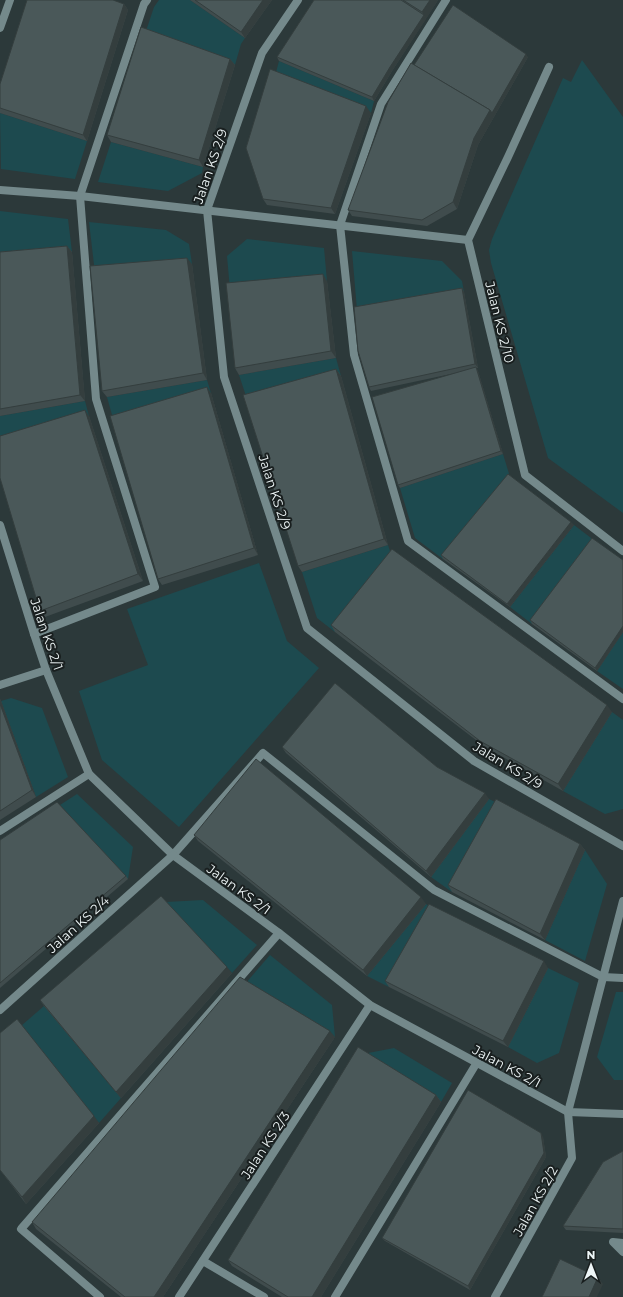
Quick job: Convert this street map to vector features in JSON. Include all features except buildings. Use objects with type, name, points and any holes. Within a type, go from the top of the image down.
[{"type":"street","points":[[0,28],[10,0]]},
{"type":"street","points":[[34,634],[155,588],[96,399],[80,196],[144,4],[147,0]]},
{"type":"street","name":"Jalan KS 2/9","points":[[298,0],[262,54],[207,210],[224,377],[307,628],[474,761],[623,846]]},
{"type":"street","points":[[446,0],[381,104],[340,226],[354,355],[408,542],[623,699]]},
{"type":"street","points":[[0,190],[80,196],[468,240],[508,157],[548,67]]},
{"type":"street","name":"Jalan KS 2/10","points":[[468,240],[525,475],[623,551]]},
{"type":"street","name":"Jalan KS 2/1","points":[[0,524],[3,548],[46,670],[89,774],[173,855],[279,933],[370,1005],[476,1064],[568,1112],[623,1114]]},
{"type":"street","points":[[0,685],[46,670]]},
{"type":"street","name":"Jalan KS 2/4","points":[[0,1010],[173,855],[263,753],[434,890],[603,977]]},
{"type":"street","points":[[0,831],[89,774]]},
{"type":"street","name":"Jalan KS 2/2","points":[[495,1297],[572,1158],[568,1112],[623,901]]},
{"type":"street","points":[[100,1297],[21,1229],[279,933]]},
{"type":"street","points":[[603,977],[623,978]]},
{"type":"street","name":"Jalan KS 2/3","points":[[179,1297],[204,1261],[370,1005]]},
{"type":"street","points":[[335,1297],[476,1064]]},
{"type":"street","points":[[623,1243],[613,1242],[623,1252]]},
{"type":"street","points":[[204,1261],[264,1297]]},
{"type":"shaded area","points":[[159,0],[190,0],[245,38],[241,44],[235,65],[145,34],[154,7]]},
{"type":"shaded area","points":[[582,60],[623,117],[623,513],[548,458],[491,263],[489,250],[492,239],[563,78],[571,82]]},
{"type":"shaded area","points":[[279,61],[374,101],[371,113],[275,76]]},
{"type":"shaded area","points":[[0,113],[87,141],[75,179],[1,169]]},
{"type":"shaded area","points":[[111,142],[203,167],[202,173],[168,191],[98,182]]},
{"type":"shaded area","points":[[0,211],[68,219],[72,252],[0,259]]},
{"type":"shaded area","points":[[89,222],[166,230],[189,244],[192,264],[95,273]]},
{"type":"shaded area","points":[[247,239],[324,248],[327,281],[230,290],[227,256]]},
{"type":"shaded area","points":[[352,251],[442,261],[462,281],[464,292],[357,310]]},
{"type":"shaded area","points":[[336,358],[341,376],[248,402],[239,375]]},
{"type":"shaded area","points":[[207,380],[211,393],[114,422],[107,397]]},
{"type":"shaded area","points":[[85,401],[89,416],[0,444],[0,416]]},
{"type":"shaded area","points":[[503,454],[510,477],[443,559],[415,538],[400,488]]},
{"type":"shaded area","points":[[574,525],[595,541],[532,624],[510,607]]},
{"type":"shaded area","points":[[388,545],[390,551],[397,556],[335,632],[317,618],[302,572]]},
{"type":"shaded area","points":[[259,563],[287,641],[319,668],[179,827],[102,760],[79,691],[148,665],[127,609]]},
{"type":"shaded area","points":[[623,632],[623,689],[597,671]]},
{"type":"shaded area","points":[[11,698],[42,708],[68,777],[36,797],[1,701]]},
{"type":"shaded area","points":[[612,712],[623,720],[623,809],[605,814],[563,791]]},
{"type":"shaded area","points":[[77,794],[133,847],[128,879],[60,805]]},
{"type":"shaded area","points":[[489,799],[501,805],[452,892],[431,877]]},
{"type":"shaded area","points":[[585,850],[607,884],[585,961],[545,940]]},
{"type":"shaded area","points":[[203,900],[257,945],[232,973],[166,902]]},
{"type":"shaded area","points":[[426,904],[434,910],[389,987],[367,976]]},
{"type":"shaded area","points":[[270,955],[332,1005],[335,1037],[245,984]]},
{"type":"shaded area","points":[[548,968],[579,983],[559,1053],[537,1063],[508,1047]]},
{"type":"shaded area","points":[[616,992],[623,992],[623,1080],[614,1080],[597,1057]]},
{"type":"shaded area","points":[[44,1006],[121,1098],[99,1123],[21,1026]]},
{"type":"shaded area","points":[[394,1048],[452,1083],[441,1102],[363,1054]]}]
